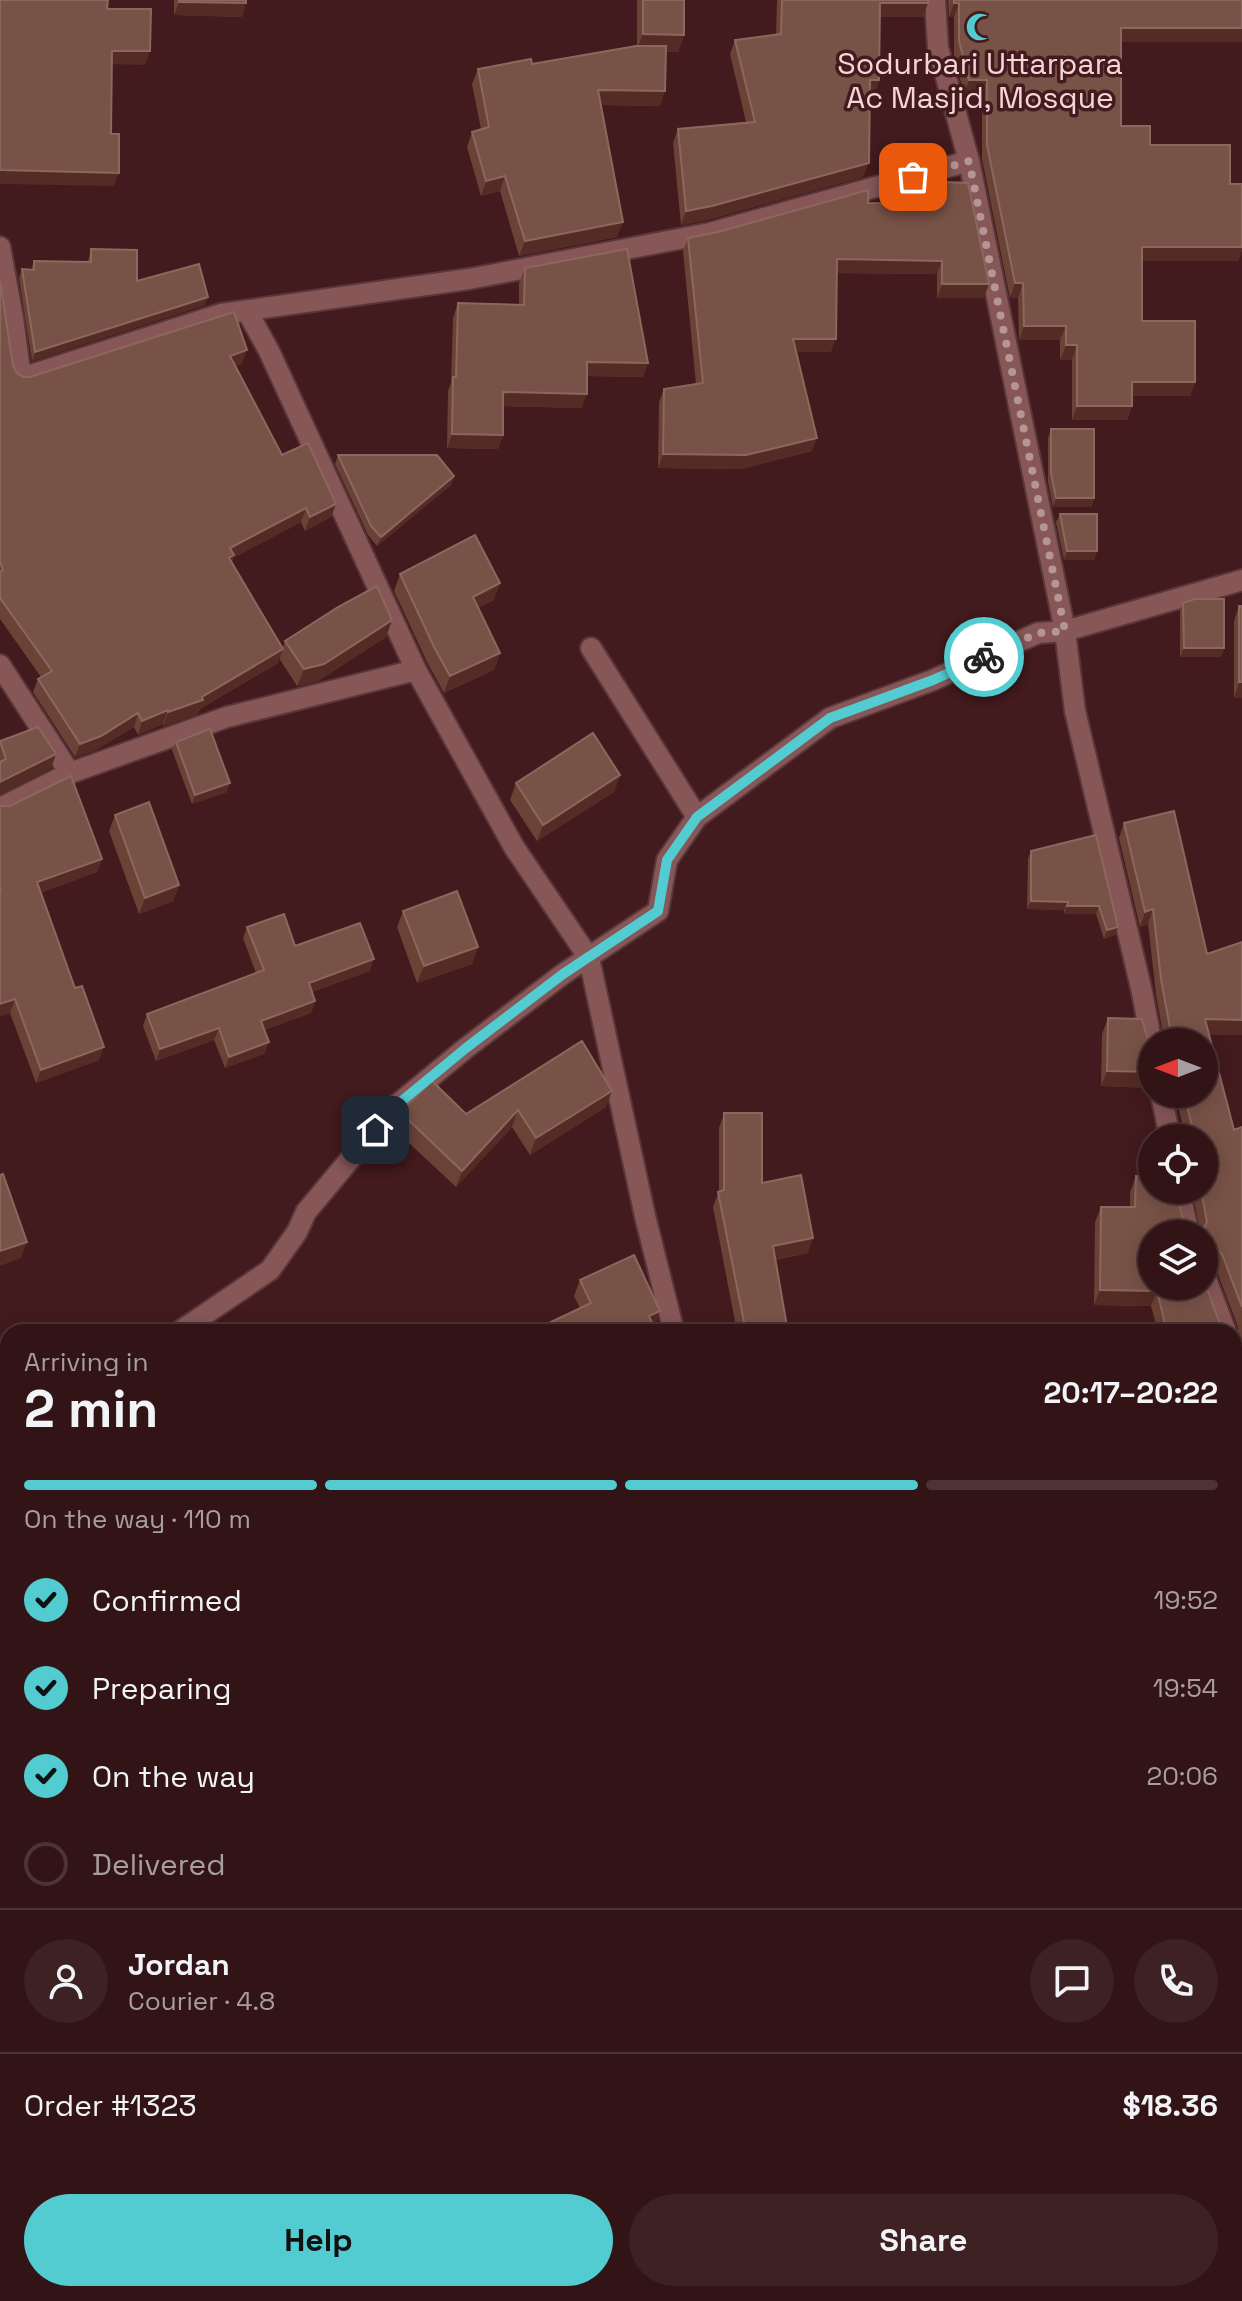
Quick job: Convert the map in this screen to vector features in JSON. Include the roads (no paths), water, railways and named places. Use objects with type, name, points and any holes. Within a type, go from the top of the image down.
[{"type":"street","points":[[935,0],[938,48],[969,161],[1065,631],[1075,711],[1148,1028]]},
{"type":"street","points":[[0,247],[21,378],[221,314],[469,279],[710,233],[969,161]]},
{"type":"street","points":[[247,311],[269,351],[416,670],[514,847],[589,958],[645,1216],[672,1324]]},
{"type":"street","points":[[191,1324],[270,1270],[297,1232],[306,1212],[392,1109],[466,1048],[658,911],[667,860],[697,817],[830,718],[933,680],[1038,633],[1065,631],[1242,580]]},
{"type":"street","points":[[591,648],[697,817]]},
{"type":"street","points":[[0,665],[70,773]]},
{"type":"street","points":[[0,808],[70,773],[227,717],[416,670]]},
{"type":"street","points":[[1214,1300],[1223,1324]]},
{"type":"place","name":"Sodurbari Uttarpara Ac Masjid, Mosque","points":[[980,27]]}]
